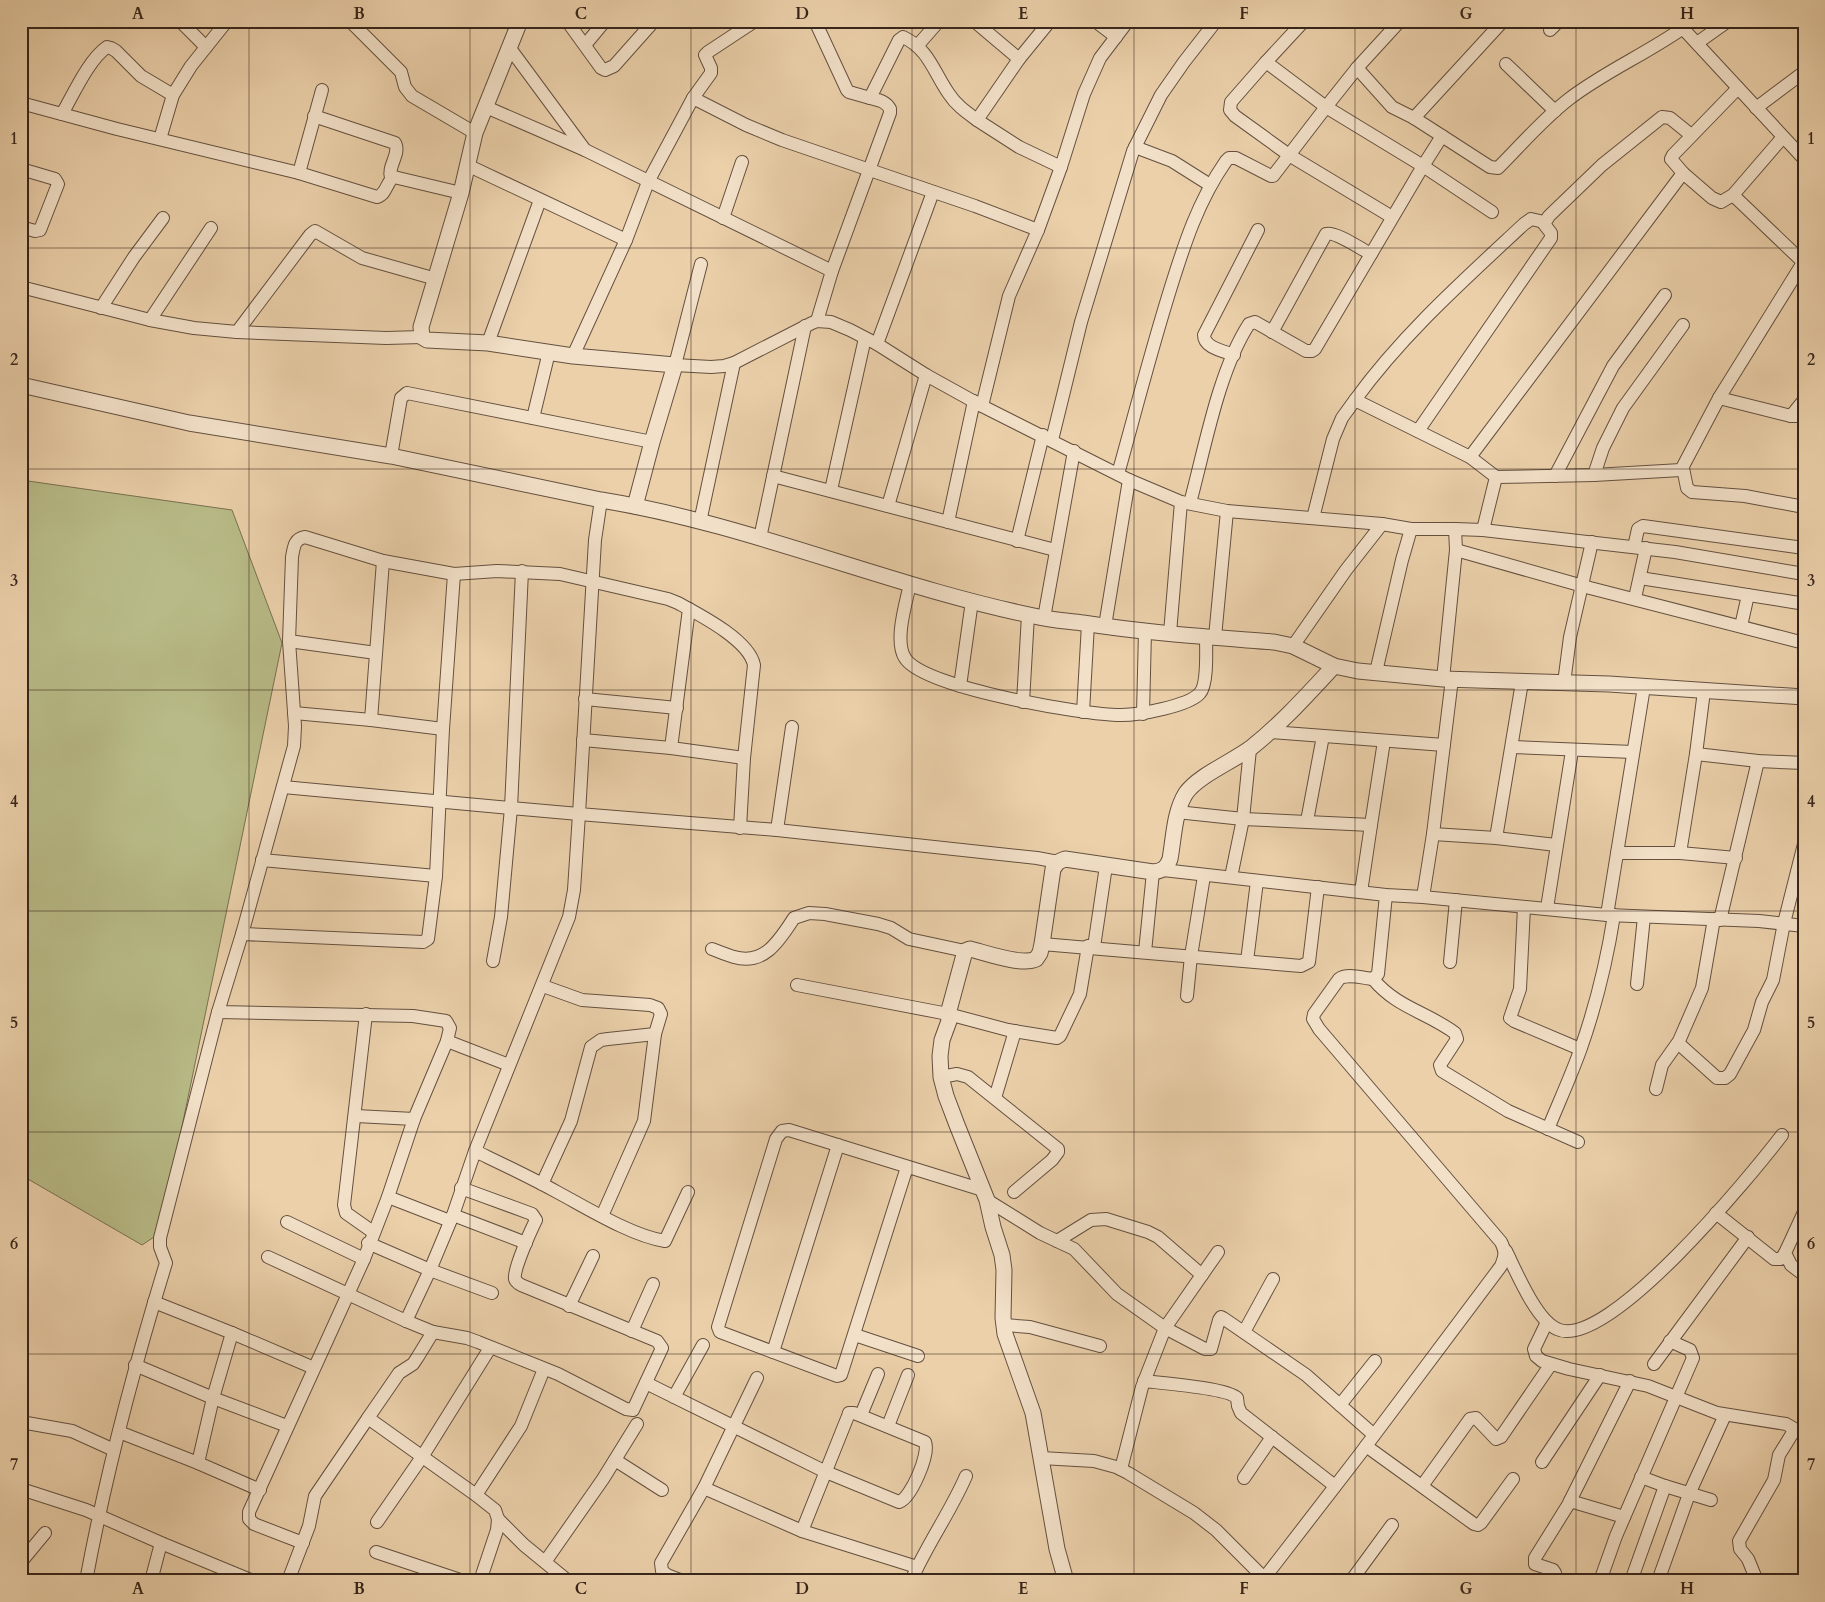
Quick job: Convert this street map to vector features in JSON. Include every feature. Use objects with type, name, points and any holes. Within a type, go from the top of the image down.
[{"type":"street","points":[[180,21],[206,47]]},
{"type":"street","points":[[160,139],[173,95],[191,66],[228,21]]},
{"type":"street","points":[[350,21],[401,72],[405,87],[412,96],[475,133]]},
{"type":"street","points":[[567,21],[601,68],[608,70],[614,66],[654,21]]},
{"type":"street","points":[[585,45],[605,21]]},
{"type":"street","points":[[573,356],[626,240],[648,182],[693,98],[711,73],[711,68],[705,55],[754,21]]},
{"type":"street","points":[[815,21],[847,90],[883,101],[890,109],[832,271],[817,321]]},
{"type":"street","points":[[918,45],[939,21]]},
{"type":"street","points":[[974,21],[1019,59]]},
{"type":"street","points":[[977,120],[1019,59],[1050,21]]},
{"type":"street","points":[[1095,21],[1116,37]]},
{"type":"street","points":[[948,522],[978,403],[1009,296],[1038,230],[1061,167],[1091,74],[1100,58],[1128,21]]},
{"type":"street","points":[[1017,541],[1127,168],[1135,147],[1166,87],[1216,21]]},
{"type":"street","points":[[1304,21],[1232,102],[1230,110],[1235,116],[1289,155],[1392,217]]},
{"type":"street","points":[[1105,626],[1124,477],[1163,313],[1180,257],[1195,217],[1210,185],[1229,158],[1236,158],[1271,176],[1275,174],[1357,68],[1400,21]]},
{"type":"street","points":[[1414,118],[1503,21]]},
{"type":"street","points":[[1697,43],[1728,21]]},
{"type":"street","points":[[422,337],[421,327],[461,193],[475,133],[509,47],[515,23]]},
{"type":"street","points":[[1357,68],[1392,107],[1414,118],[1495,169],[1569,99],[1590,84],[1661,44],[1679,25],[1804,159]]},
{"type":"street","points":[[870,98],[899,40],[903,38],[918,45],[948,93],[963,110],[1019,147],[1061,167]]},
{"type":"street","points":[[62,114],[89,67],[107,47],[116,51],[141,76],[173,95]]},
{"type":"street","points":[[509,47],[585,150]]},
{"type":"street","points":[[1266,62],[1326,107],[1423,166],[1492,212]]},
{"type":"street","points":[[1506,64],[1555,111]]},
{"type":"street","points":[[1756,108],[1804,72]]},
{"type":"street","points":[[1738,88],[1673,155],[1671,159],[1683,173],[1721,202],[1733,195],[1783,137]]},
{"type":"street","points":[[298,173],[322,90]]},
{"type":"street","points":[[693,98],[746,125],[773,136],[975,206],[1038,230]]},
{"type":"street","points":[[21,103],[298,173],[377,197],[383,194],[391,178],[390,170],[397,149],[395,143],[314,116]]},
{"type":"street","points":[[486,107],[585,150],[832,271]]},
{"type":"street","points":[[1544,222],[1587,178],[1662,117],[1670,118],[1691,136]]},
{"type":"street","points":[[1170,633],[1186,503],[1234,355],[1249,324],[1254,322],[1306,351],[1315,349],[1442,136]]},
{"type":"street","points":[[1135,147],[1172,161],[1210,185]]},
{"type":"street","points":[[723,218],[742,162]]},
{"type":"street","points":[[468,165],[626,240]]},
{"type":"street","points":[[21,170],[55,179],[58,184],[40,230],[35,231],[21,227]]},
{"type":"street","points":[[1470,457],[1683,173]]},
{"type":"street","points":[[391,178],[398,177],[461,193]]},
{"type":"street","points":[[877,344],[933,192]]},
{"type":"street","points":[[1733,195],[1803,262],[1694,442],[1683,468],[1687,488],[1692,492],[1745,496],[1804,507]]},
{"type":"street","points":[[488,343],[540,200]]},
{"type":"street","points":[[101,308],[134,257],[163,218]]},
{"type":"street","points":[[1313,518],[1333,439],[1342,418],[1378,370],[1432,310],[1524,224],[1531,219],[1544,222]]},
{"type":"street","points":[[1418,431],[1551,238],[1551,233],[1544,222]]},
{"type":"street","points":[[150,320],[211,228]]},
{"type":"street","points":[[1234,355],[1208,345],[1204,340],[1204,335],[1258,230]]},
{"type":"street","points":[[237,332],[310,235],[316,231],[362,258],[436,279]]},
{"type":"street","points":[[1272,332],[1326,234],[1336,235],[1371,254]]},
{"type":"street","points":[[635,506],[701,264]]},
{"type":"street","points":[[21,287],[150,320],[194,328],[237,332],[386,338],[422,337],[428,340],[488,343],[573,356],[711,367],[734,363],[817,321],[831,322],[877,344],[978,403],[1124,477],[1186,503],[1227,511],[1382,524],[1412,529],[1483,530],[1592,542],[1804,574]]},
{"type":"street","points":[[1556,476],[1613,366],[1665,295]]},
{"type":"street","points":[[1594,475],[1603,448],[1623,408],[1683,325]]},
{"type":"street","points":[[760,538],[805,326]]},
{"type":"street","points":[[831,490],[865,338]]},
{"type":"street","points":[[533,418],[549,352]]},
{"type":"street","points":[[700,522],[734,363]]},
{"type":"street","points":[[888,506],[926,374]]},
{"type":"street","points":[[21,385],[189,422],[391,456],[599,508],[635,506],[760,538],[972,601],[1044,618],[1145,631],[1274,642],[1293,646],[1334,666],[1358,671],[1448,679],[1644,687],[1804,697]]},
{"type":"street","points":[[391,456],[401,398],[407,393],[652,442]]},
{"type":"street","points":[[1719,398],[1797,416],[1804,400]]},
{"type":"street","points":[[1355,400],[1470,457],[1496,477],[1679,471],[1683,468]]},
{"type":"street","points":[[1044,618],[1074,451]]},
{"type":"street","points":[[773,476],[1055,550]]},
{"type":"street","points":[[1483,530],[1496,477]]},
{"type":"street","points":[[406,1321],[430,1270],[451,1218],[475,1151],[543,986],[571,911],[574,890],[599,508]]},
{"type":"street","points":[[910,584],[900,636],[900,647],[902,654],[910,665],[916,669],[960,686],[1023,702],[1083,712],[1119,715],[1143,714],[1169,707],[1200,694],[1204,683],[1211,637],[1227,511]]},
{"type":"street","points":[[1293,646],[1346,570],[1382,524]]},
{"type":"street","points":[[1635,598],[1640,578],[1638,529],[1643,526],[1804,548]]},
{"type":"street","points":[[1376,672],[1406,544],[1412,529]]},
{"type":"street","points":[[1423,897],[1434,834],[1444,746],[1456,550],[1455,529]]},
{"type":"street","points":[[86,1581],[114,1450],[135,1365],[166,1263],[160,1247],[160,1238],[218,1012],[242,934],[294,746],[294,713],[288,641],[294,544],[305,537],[383,561],[454,574],[522,571],[560,574],[594,580],[668,599],[689,609],[740,642],[753,659],[740,828]]},
{"type":"street","points":[[1564,683],[1580,589],[1592,542]]},
{"type":"street","points":[[1456,550],[1580,589],[1635,598],[1804,643]]},
{"type":"street","points":[[371,720],[383,561]]},
{"type":"street","points":[[493,961],[501,917],[511,808],[522,571]]},
{"type":"street","points":[[242,934],[423,942],[428,939],[436,876],[443,729],[454,574]]},
{"type":"street","points":[[1640,578],[1799,604]]},
{"type":"street","points":[[1741,626],[1748,595]]},
{"type":"street","points":[[960,686],[972,601]]},
{"type":"street","points":[[671,748],[689,609]]},
{"type":"street","points":[[1023,702],[1028,615]]},
{"type":"street","points":[[1083,712],[1088,624]]},
{"type":"street","points":[[1143,714],[1145,631]]},
{"type":"street","points":[[288,641],[376,652]]},
{"type":"street","points":[[1145,952],[1158,871],[1169,864],[1177,812],[1188,790],[1197,782],[1250,749],[1271,732],[1334,666]]},
{"type":"street","points":[[1496,838],[1522,682]]},
{"type":"street","points":[[1548,1129],[1580,1050],[1595,1004],[1610,940],[1610,915],[1617,853],[1644,687]]},
{"type":"street","points":[[1680,853],[1704,692]]},
{"type":"street","points":[[585,699],[677,708]]},
{"type":"street","points":[[294,713],[443,729]]},
{"type":"street","points":[[777,830],[792,727]]},
{"type":"street","points":[[1271,732],[1444,746]]},
{"type":"street","points":[[1306,821],[1323,736]]},
{"type":"street","points":[[583,740],[671,748],[744,758]]},
{"type":"street","points":[[1361,892],[1384,741]]},
{"type":"street","points":[[1512,747],[1633,752]]},
{"type":"street","points":[[1231,877],[1243,819],[1250,749]]},
{"type":"street","points":[[1547,908],[1572,750]]},
{"type":"street","points":[[1696,754],[1758,761],[1804,763]]},
{"type":"street","points":[[1656,1089],[1662,1065],[1678,1043],[1691,1017],[1702,988],[1717,920],[1736,858],[1758,761]]},
{"type":"street","points":[[283,787],[777,830],[1027,856],[1058,862]]},
{"type":"street","points":[[1177,812],[1243,819],[1371,825]]},
{"type":"street","points":[[1434,834],[1496,838],[1556,845]]},
{"type":"street","points":[[1678,1043],[1717,1078],[1725,1078],[1730,1074],[1754,1030],[1762,1002],[1773,980],[1784,923],[1804,844]]},
{"type":"street","points":[[1617,853],[1680,853],[1736,858]]},
{"type":"street","points":[[712,949],[745,959],[756,957],[776,945],[794,918],[808,914],[825,914],[885,926],[909,939],[965,951],[970,949],[1028,962],[1036,959],[1040,953],[1053,869],[1058,862],[1065,859],[1106,866],[1231,877],[1386,895],[1610,915],[1784,923],[1804,926]]},
{"type":"street","points":[[262,860],[436,876]]},
{"type":"street","points":[[797,985],[948,1014],[1015,1031],[1052,1038],[1060,1036],[1080,994],[1106,866]]},
{"type":"street","points":[[1187,996],[1191,956],[1204,876]]},
{"type":"street","points":[[1247,961],[1257,881]]},
{"type":"street","points":[[1042,944],[1301,966],[1309,962],[1318,887]]},
{"type":"street","points":[[1386,895],[1378,974],[1372,978],[1342,976],[1314,1014],[1313,1019],[1420,1149],[1501,1242],[1534,1305],[1547,1322],[1556,1329],[1568,1332],[1578,1330],[1608,1316],[1622,1306],[1645,1286],[1716,1212],[1782,1135]]},
{"type":"street","points":[[1450,962],[1456,900]]},
{"type":"street","points":[[1524,907],[1520,990],[1510,1018],[1580,1050]]},
{"type":"street","points":[[1637,984],[1644,917]]},
{"type":"street","points":[[965,951],[948,1014],[949,1020],[942,1040],[940,1056],[941,1077],[946,1096],[985,1195],[992,1227],[1002,1255],[1004,1270],[1004,1325],[1011,1355],[1033,1413],[1057,1549],[1066,1581]]},
{"type":"street","points":[[1372,978],[1380,988],[1396,1001],[1455,1033],[1457,1039],[1440,1065],[1442,1071],[1508,1111],[1578,1142]]},
{"type":"street","points":[[543,986],[582,1000],[655,1006],[660,1010],[661,1016],[655,1034],[644,1121],[602,1216]]},
{"type":"street","points":[[218,1012],[366,1014],[425,1017],[446,1021],[450,1028],[447,1040],[414,1119],[388,1197],[364,1259],[249,1512],[251,1522],[302,1543]]},
{"type":"street","points":[[366,1014],[345,1210],[371,1238],[430,1270],[492,1293]]},
{"type":"street","points":[[994,1098],[1015,1031]]},
{"type":"street","points":[[542,1184],[571,1121],[591,1047],[608,1039],[655,1034]]},
{"type":"street","points":[[447,1040],[509,1065]]},
{"type":"street","points":[[941,1077],[962,1074],[968,1077],[1058,1149],[1052,1160],[1014,1192]]},
{"type":"street","points":[[356,1116],[414,1119]]},
{"type":"street","points":[[907,1167],[842,1374],[839,1376],[802,1364],[723,1334],[718,1330],[776,1139],[782,1131],[789,1130],[907,1167],[985,1195],[1040,1233],[1074,1249],[1116,1294],[1165,1328],[1208,1350],[1212,1346],[1221,1317],[1296,1368],[1374,1435]]},
{"type":"street","points":[[772,1352],[838,1146]]},
{"type":"street","points":[[475,1151],[651,1239],[665,1241],[688,1192]]},
{"type":"street","points":[[268,1256],[406,1321],[433,1332],[467,1338],[544,1369],[630,1410],[636,1407],[662,1348],[661,1345],[657,1341],[569,1306],[517,1282],[515,1276],[536,1220],[534,1216],[461,1188]]},
{"type":"street","points":[[388,1197],[526,1243]]},
{"type":"street","points":[[1716,1212],[1774,1259],[1780,1259],[1785,1253],[1804,1212]]},
{"type":"street","points":[[1058,1241],[1091,1220],[1106,1219],[1158,1237],[1202,1275]]},
{"type":"street","points":[[287,1222],[364,1259]]},
{"type":"street","points":[[1654,1364],[1748,1237]]},
{"type":"street","points":[[1041,1458],[1094,1461],[1121,1469],[1194,1514],[1216,1530],[1264,1580],[1496,1273],[1506,1251]]},
{"type":"street","points":[[1121,1469],[1144,1381],[1165,1328],[1218,1252]]},
{"type":"street","points":[[1785,1253],[1790,1265],[1804,1275]]},
{"type":"street","points":[[569,1306],[593,1256]]},
{"type":"street","points":[[1244,1332],[1273,1279]]},
{"type":"street","points":[[632,1331],[653,1284]]},
{"type":"street","points":[[154,1302],[314,1368]]},
{"type":"street","points":[[1547,1322],[1534,1349],[1536,1356],[1551,1364],[1579,1372],[1630,1381],[1725,1415],[1786,1424],[1793,1428],[1792,1434],[1780,1451],[1774,1480],[1739,1541],[1740,1548],[1748,1559],[1757,1581]]},
{"type":"street","points":[[1004,1325],[1030,1327],[1100,1346]]},
{"type":"street","points":[[288,1581],[310,1526],[316,1496],[399,1373],[413,1364],[433,1332]]},
{"type":"street","points":[[198,1463],[213,1398],[232,1333]]},
{"type":"street","points":[[855,1334],[918,1356]]},
{"type":"street","points":[[1600,1581],[1624,1517],[1693,1358],[1690,1350],[1670,1341]]},
{"type":"street","points":[[674,1397],[703,1345]]},
{"type":"street","points":[[377,1522],[422,1457],[490,1348]]},
{"type":"street","points":[[1340,1405],[1375,1361]]},
{"type":"street","points":[[1422,1486],[1470,1419],[1476,1418],[1496,1439],[1501,1437],[1551,1364]]},
{"type":"street","points":[[135,1365],[213,1398],[287,1426]]},
{"type":"street","points":[[476,1495],[521,1426],[544,1369]]},
{"type":"street","points":[[861,1415],[878,1374]]},
{"type":"street","points":[[888,1426],[908,1375]]},
{"type":"street","points":[[1542,1462],[1600,1375]]},
{"type":"street","points":[[678,1580],[662,1571],[661,1562],[704,1488],[757,1378]]},
{"type":"street","points":[[1144,1381],[1213,1390],[1234,1396],[1237,1398],[1241,1413],[1335,1486]]},
{"type":"street","points":[[1554,1581],[1555,1573],[1553,1570],[1537,1566],[1534,1564],[1534,1560],[1570,1501],[1630,1381]]},
{"type":"street","points":[[646,1383],[826,1472],[895,1501],[902,1501],[907,1494],[920,1470],[926,1444],[923,1440],[861,1415],[849,1414],[826,1472],[802,1531]]},
{"type":"street","points":[[1658,1581],[1688,1494],[1725,1415]]},
{"type":"street","points":[[368,1418],[493,1507],[498,1519],[524,1545],[568,1581]]},
{"type":"street","points":[[21,1422],[72,1431],[114,1450]]},
{"type":"street","points":[[545,1562],[615,1460],[637,1424]]},
{"type":"street","points":[[119,1432],[260,1490]]},
{"type":"street","points":[[1244,1478],[1272,1437]]},
{"type":"street","points":[[1366,1446],[1470,1522],[1478,1525],[1513,1479]]},
{"type":"street","points":[[615,1460],[662,1490]]},
{"type":"street","points":[[912,1581],[930,1542],[954,1504],[966,1476]]},
{"type":"street","points":[[1641,1477],[1711,1500]]},
{"type":"street","points":[[1631,1581],[1665,1486]]},
{"type":"street","points":[[704,1488],[802,1531],[917,1567]]},
{"type":"street","points":[[21,1489],[100,1515],[252,1581]]},
{"type":"street","points":[[1570,1501],[1624,1517]]},
{"type":"street","points":[[480,1581],[496,1536],[498,1519]]},
{"type":"street","points":[[1350,1581],[1392,1525]]},
{"type":"street","points":[[21,1562],[45,1533]]},
{"type":"street","points":[[151,1581],[161,1543]]},
{"type":"street","points":[[376,1552],[462,1581]]},
{"type":"green space","points":[[21,480],[232,510],[282,643],[160,1233],[142,1245],[21,1175]]}]
